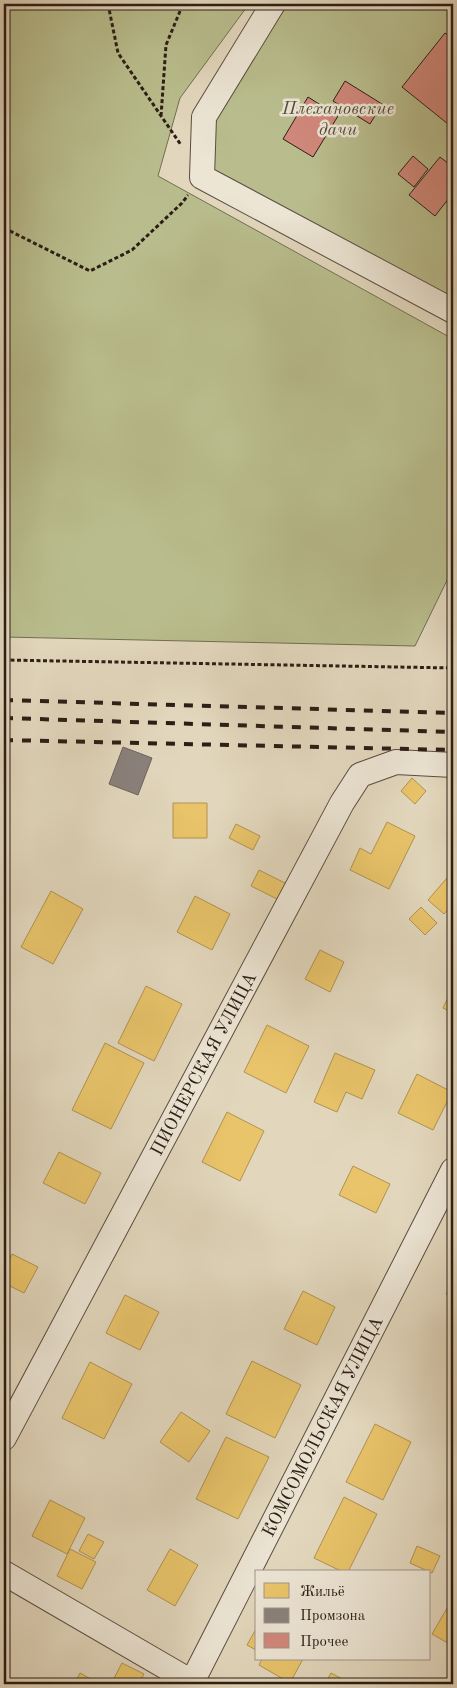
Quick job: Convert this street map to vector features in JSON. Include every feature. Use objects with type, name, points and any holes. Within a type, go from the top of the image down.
[{"type":"street","points":[[273,4],[204,118],[202,177],[453,311]]},
{"type":"street","name":"ПИОНЕРСКАЯ УЛИЦА","points":[[4,1438],[338,812],[360,775],[396,762],[453,765]]},
{"type":"street","name":"КОМСОМОЛЬСКАЯ УЛИЦА","points":[[192,1684],[453,1170]]},
{"type":"street","points":[[4,1573],[192,1684]]},
{"type":"path","points":[[108,4],[118,54],[182,147]]},
{"type":"path","points":[[161,117],[166,45],[182,4]]},
{"type":"path","points":[[4,228],[90,271],[132,250],[182,202],[202,177]]},
{"type":"path","points":[[4,660],[453,668]]},
{"type":"green space","points":[[4,4],[249,4],[180,98],[158,176],[453,339],[453,568],[415,646],[4,637]]},
{"type":"green space","name":"Плехановские дачи","points":[[273,4],[453,4],[453,311],[202,177],[204,117]]},
{"type":"building: Жильё","points":[[412,778],[426,791],[415,804],[401,791]]},
{"type":"building: Жильё","points":[[173,803],[207,803],[207,838],[173,838]]},
{"type":"building: Жильё","points":[[387,822],[415,836],[389,889],[350,870],[360,848],[371,854]]},
{"type":"building: Жильё","points":[[236,824],[260,836],[253,850],[229,838]]},
{"type":"building: Жильё","points":[[259,870],[291,886],[283,902],[251,886]]},
{"type":"building: Жильё","points":[[453,871],[453,904],[444,914],[428,900]]},
{"type":"building: Жильё","points":[[51,891],[83,909],[53,964],[21,947]]},
{"type":"building: Жильё","points":[[195,896],[230,914],[212,950],[177,932]]},
{"type":"building: Жильё","points":[[421,907],[437,923],[425,935],[409,919]]},
{"type":"building: Жильё","points":[[320,950],[344,962],[330,992],[305,979]]},
{"type":"building: Жильё","points":[[146,986],[182,1004],[154,1061],[118,1043]]},
{"type":"building: Жильё","points":[[453,987],[453,1013],[443,1008]]},
{"type":"building: Жильё","points":[[267,1025],[309,1046],[286,1093],[244,1072]]},
{"type":"building: Жильё","points":[[105,1043],[144,1063],[111,1129],[72,1110]]},
{"type":"building: Жильё","points":[[335,1053],[375,1070],[362,1099],[346,1092],[337,1112],[314,1102]]},
{"type":"building: Жильё","points":[[417,1074],[452,1092],[433,1130],[398,1113]]},
{"type":"building: Жильё","points":[[227,1112],[264,1131],[240,1181],[202,1162]]},
{"type":"building: Жильё","points":[[59,1152],[101,1173],[85,1204],[43,1183]]},
{"type":"building: Жильё","points":[[353,1166],[390,1184],[376,1213],[339,1195]]},
{"type":"building: Жильё","points":[[12,1254],[38,1267],[24,1293],[4,1283],[4,1271]]},
{"type":"building: Жильё","points":[[453,1281],[453,1298],[446,1294]]},
{"type":"building: Жильё","points":[[303,1291],[335,1307],[317,1345],[284,1329]]},
{"type":"building: Жильё","points":[[125,1295],[159,1312],[140,1350],[106,1333]]},
{"type":"building: Жильё","points":[[252,1361],[301,1385],[275,1438],[226,1414]]},
{"type":"building: Жильё","points":[[90,1362],[132,1384],[104,1439],[62,1418]]},
{"type":"building: Жильё","points":[[181,1412],[210,1431],[189,1462],[160,1442]]},
{"type":"building: Жильё","points":[[375,1424],[411,1442],[383,1500],[346,1482]]},
{"type":"building: Жильё","points":[[226,1437],[269,1457],[238,1519],[196,1499]]},
{"type":"building: Жильё","points":[[344,1497],[377,1514],[349,1570],[339,1570],[314,1558]]},
{"type":"building: Жильё","points":[[50,1500],[85,1518],[67,1554],[32,1536]]},
{"type":"building: Жильё","points":[[88,1534],[104,1542],[94,1559],[79,1551]]},
{"type":"building: Жильё","points":[[417,1546],[440,1556],[432,1573],[430,1570],[425,1570],[410,1563]]},
{"type":"building: Жильё","points":[[70,1549],[96,1562],[82,1589],[57,1576]]},
{"type":"building: Жильё","points":[[170,1549],[198,1565],[175,1606],[147,1590]]},
{"type":"building: Жильё","points":[[453,1598],[453,1646],[432,1634]]},
{"type":"building: Жильё","points":[[255,1631],[255,1649],[247,1645]]},
{"type":"building: Жильё","points":[[262,1660],[302,1660],[290,1683],[259,1665]]},
{"type":"building: Жильё","points":[[122,1663],[144,1674],[139,1684],[111,1684]]},
{"type":"building: Жильё","points":[[80,1673],[96,1682],[95,1684],[74,1684]]},
{"type":"building: Жильё","points":[[331,1673],[352,1684],[325,1684]]},
{"type":"building: Промзона","points":[[123,747],[152,758],[138,795],[109,784]]},
{"type":"building: Прочее","points":[[445,33],[453,39],[453,118],[448,124],[402,87]]},
{"type":"building: Прочее","points":[[345,81],[382,104],[370,124],[333,101]]},
{"type":"building: Прочее","points":[[308,97],[338,116],[313,157],[283,139]]},
{"type":"building: Прочее","points":[[413,156],[428,169],[414,187],[398,174]]},
{"type":"building: Прочее","points":[[440,157],[453,167],[453,193],[435,216],[409,195]]},
{"type":"railway","points":[[4,700],[453,713]]},
{"type":"railway","points":[[4,718],[453,732]]},
{"type":"railway","points":[[4,740],[453,750]]}]
